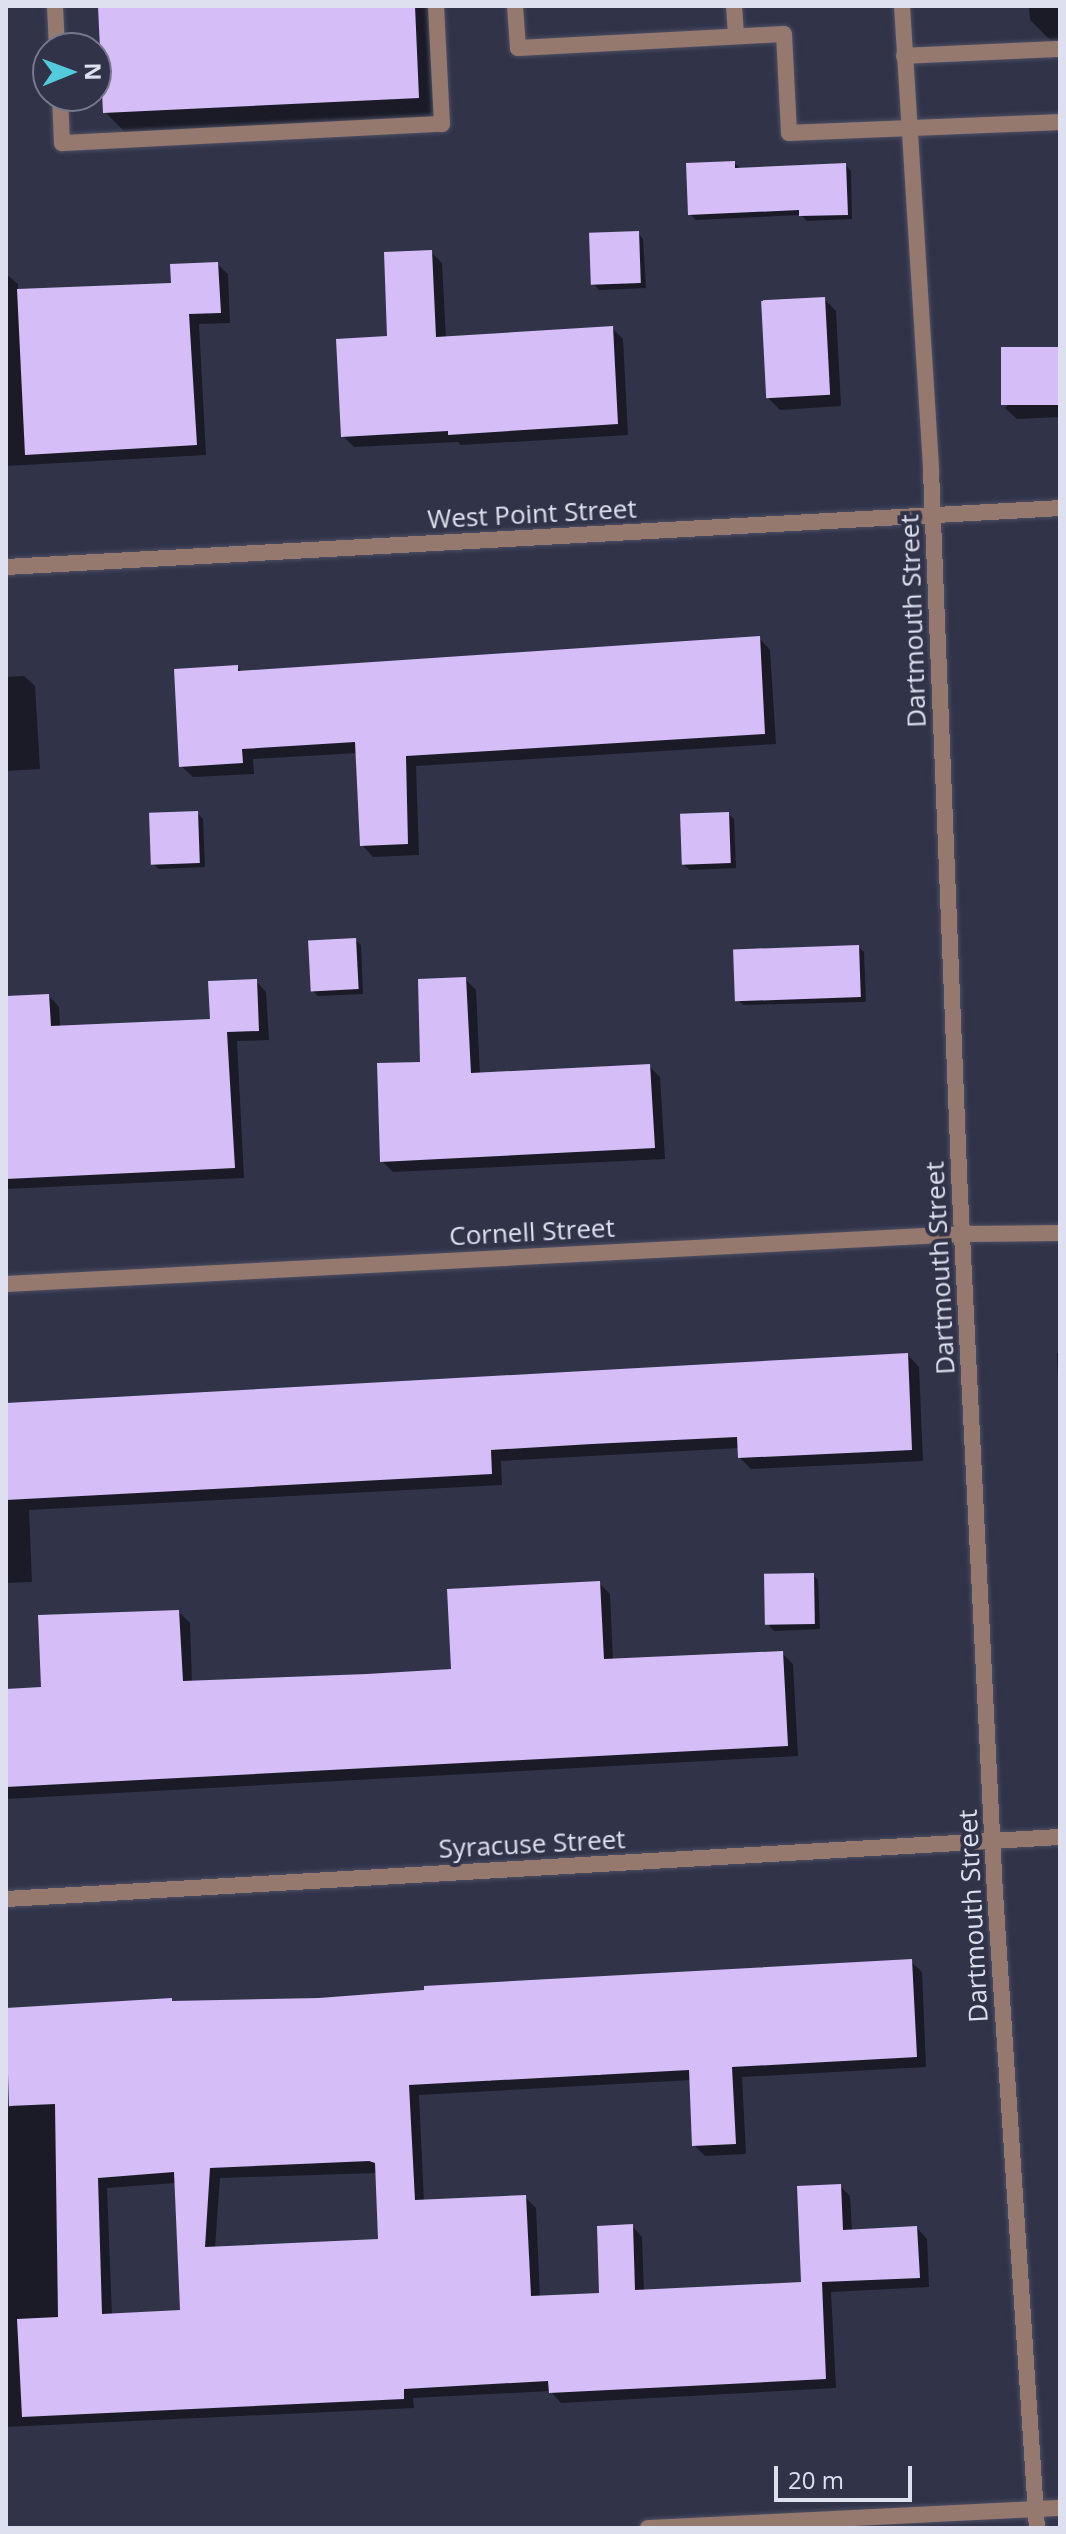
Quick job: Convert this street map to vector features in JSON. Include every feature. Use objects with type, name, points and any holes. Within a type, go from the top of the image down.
[{"type":"street","points":[[55,6],[56,32]]},
{"type":"street","points":[[61,112],[62,143],[442,124],[436,6]]},
{"type":"street","points":[[515,6],[518,48],[784,34],[789,133],[1060,122]]},
{"type":"street","points":[[734,6],[736,36]]},
{"type":"street","name":"Dartmouth Street","points":[[902,6],[933,515],[962,1234],[993,1840],[1037,2528]]},
{"type":"street","points":[[904,56],[1060,49]]},
{"type":"street","name":"West Point Street","points":[[6,567],[1060,508]]},
{"type":"street","name":"Cornell Street","points":[[6,1284],[962,1234],[1060,1233]]},
{"type":"street","name":"Syracuse Street","points":[[6,1899],[1060,1837]]},
{"type":"street","points":[[648,2528],[1060,2508]]},
{"type":"building","points":[[98,6],[415,6],[419,98],[103,113],[112,112],[112,32],[99,32]]},
{"type":"building","points":[[735,161],[735,168],[846,163],[848,215],[799,216],[799,210],[688,215],[686,163]]},
{"type":"building","points":[[639,231],[641,283],[591,285],[589,233]]},
{"type":"building","points":[[432,250],[436,337],[613,326],[618,424],[448,435],[448,431],[341,437],[336,339],[387,336],[384,252]]},
{"type":"building","points":[[218,262],[221,313],[189,314],[197,445],[25,455],[17,289],[171,283],[170,264]]},
{"type":"building","points":[[825,297],[830,395],[766,398],[761,300]]},
{"type":"building","points":[[1001,347],[1060,347],[1060,405],[1001,405]]},
{"type":"building","points":[[760,636],[765,734],[406,756],[408,844],[360,846],[355,742],[242,749],[243,763],[179,767],[174,669],[238,665],[238,671]]},
{"type":"building","points":[[198,811],[200,863],[151,865],[149,813]]},
{"type":"building","points":[[729,812],[731,863],[682,865],[680,814]]},
{"type":"building","points":[[356,938],[359,989],[311,991],[308,941]]},
{"type":"building","points":[[859,945],[861,997],[735,1001],[733,949]]},
{"type":"building","points":[[466,977],[471,1073],[650,1064],[655,1148],[380,1162],[377,1063],[420,1062],[418,979]]},
{"type":"building","points":[[257,979],[259,1031],[227,1032],[235,1168],[6,1179],[6,996],[49,994],[51,1026],[210,1019],[208,981]]},
{"type":"building","points":[[908,1353],[912,1450],[738,1458],[737,1437],[592,1444],[491,1450],[492,1474],[6,1500],[6,1403]]},
{"type":"building","points":[[814,1573],[815,1624],[765,1625],[764,1574]]},
{"type":"building","points":[[600,1581],[604,1659],[783,1651],[788,1746],[6,1787],[6,1689],[41,1687],[38,1615],[179,1610],[183,1681],[451,1669],[447,1589]]},
{"type":"building","points":[[912,1959],[917,2057],[732,2067],[736,2144],[692,2146],[689,2070],[409,2085],[415,2200],[526,2195],[531,2296],[599,2293],[597,2226],[633,2224],[635,2290],[801,2282],[797,2186],[841,2184],[843,2230],[917,2226],[920,2278],[822,2282],[826,2379],[549,2393],[548,2381],[404,2389],[404,2399],[22,2417],[17,2319],[58,2317],[55,2104],[9,2106],[6,2008],[172,1998],[172,2001],[319,1998],[424,1990],[424,1986]],"holes":[[[375,2163],[378,2239],[205,2247],[210,2168]],[[174,2172],[180,2310],[102,2314],[98,2178]]]}]
